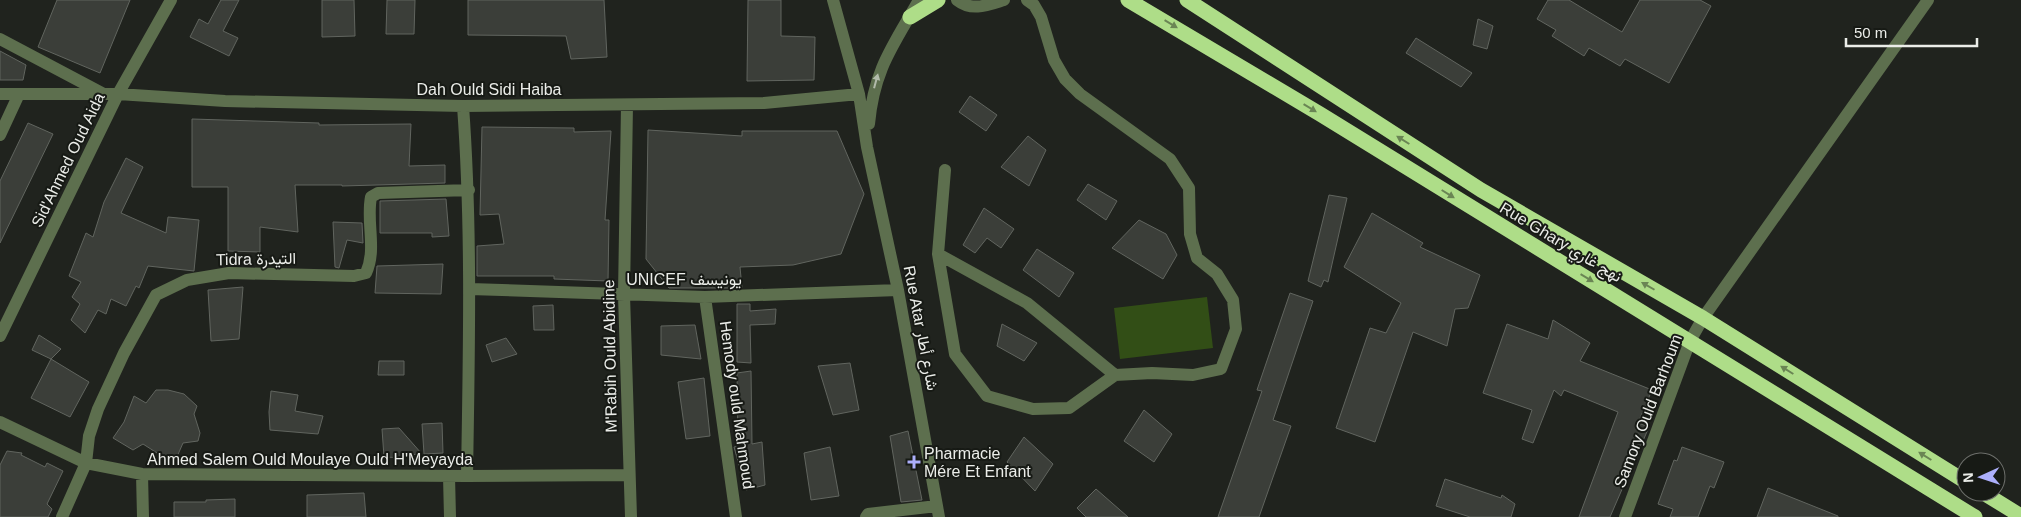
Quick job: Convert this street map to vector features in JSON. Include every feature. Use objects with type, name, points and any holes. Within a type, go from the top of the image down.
[{"type":"highway","points":[[910,17],[938,0]]},
{"type":"highway","name":"Rue Ghary نهج غاري","points":[[1128,0],[1320,114],[1974,517]]},
{"type":"highway","name":"Rue Ghary نهج غاري","points":[[1187,0],[1481,190],[1703,318],[1956,476]]},
{"type":"highway","points":[[1470,207],[1481,190]]},
{"type":"highway","points":[[1998,502],[2021,516]]},
{"type":"street","name":"Sid'Ahmed Oud Aida","points":[[0,336],[118,94],[171,0]]},
{"type":"street","name":"Rue Atar شارع أطار","points":[[833,0],[859,94],[867,146],[898,290],[938,511]]},
{"type":"street","name":"Rue Atar شارع أطار","points":[[867,146],[871,100],[878,73],[919,0]]},
{"type":"street","points":[[957,0],[969,6],[977,7],[1004,0]]},
{"type":"street","points":[[945,170],[938,254],[956,354],[987,396],[1033,409],[1069,408],[1116,375],[1152,373],[1194,375],[1221,369],[1236,329],[1233,300],[1217,274],[1197,258],[1190,234],[1189,188],[1170,159],[1068,83],[1054,60],[1041,17],[1034,5],[1027,0]]},
{"type":"street","name":"Samory Ould Barhoum","points":[[1625,517],[1690,341],[1703,318],[1928,0]]},
{"type":"street","points":[[0,39],[105,94]]},
{"type":"street","name":"Dah Ould Sidi Haiba","points":[[0,94],[118,94],[225,101],[464,106],[764,103],[859,94]]},
{"type":"street","points":[[0,135],[19,94]]},
{"type":"street","name":"M'Rabih Ould Abidine","points":[[627,105],[624,295],[631,517]]},
{"type":"street","points":[[464,106],[469,190],[470,289],[467,476]]},
{"type":"street","name":"Tidra التيدرة","points":[[62,517],[86,463],[89,436],[98,409],[124,353],[156,295],[187,280],[229,273],[354,276],[366,273],[372,260],[369,206],[371,197],[378,193],[469,190]]},
{"type":"street","points":[[938,254],[1027,303],[1116,375]]},
{"type":"street","name":"UNICEF يونيسف","points":[[470,289],[705,297],[898,290]]},
{"type":"street","name":"Hemody ould Mahmoud","points":[[705,297],[736,517]]},
{"type":"street","name":"Ahmed Salem Ould Moulaye Ould H'Meyayda","points":[[0,422],[86,463],[142,474],[630,475]]},
{"type":"street","points":[[142,474],[143,517]]},
{"type":"street","points":[[449,476],[450,517]]},
{"type":"street","points":[[866,517],[868,514],[938,511]]},
{"type":"green space","points":[[1207,297],[1213,348],[1120,359],[1114,308]]},
{"type":"building","points":[[57,0],[130,0],[100,73],[38,47]]},
{"type":"building","points":[[221,0],[239,0],[223,31],[238,38],[229,56],[190,37],[199,19],[208,24]]},
{"type":"building","points":[[322,0],[354,0],[355,36],[322,37]]},
{"type":"building","points":[[387,0],[415,0],[414,34],[386,34]]},
{"type":"building","points":[[468,0],[604,0],[607,57],[571,59],[566,36],[468,35]]},
{"type":"building","points":[[748,0],[781,0],[781,36],[815,37],[814,80],[747,81]]},
{"type":"building","points":[[1548,0],[1569,0],[1622,32],[1640,0],[1700,0],[1711,6],[1669,83],[1625,59],[1620,66],[1589,48],[1584,56],[1552,36],[1556,30],[1537,19]]},
{"type":"building","points":[[1478,19],[1493,26],[1487,49],[1473,45]]},
{"type":"building","points":[[1416,38],[1472,73],[1461,87],[1406,53]]},
{"type":"building","points":[[0,51],[26,65],[23,80],[0,80]]},
{"type":"building","points":[[970,96],[997,115],[986,131],[959,112]]},
{"type":"building","points":[[192,119],[319,123],[319,125],[411,124],[409,166],[445,165],[445,183],[342,186],[295,185],[298,232],[260,227],[260,252],[228,251],[228,187],[192,187]]},
{"type":"building","points":[[28,123],[53,134],[0,243],[0,181]]},
{"type":"building","points":[[482,127],[574,128],[574,132],[611,131],[605,220],[609,220],[608,281],[554,279],[554,276],[477,276],[477,246],[504,244],[499,214],[480,215]]},
{"type":"building","points":[[648,130],[742,136],[742,131],[837,131],[864,194],[841,254],[793,265],[740,267],[742,288],[669,288],[646,259]]},
{"type":"building","points":[[1028,136],[1046,150],[1029,186],[1001,167]]},
{"type":"building","points":[[126,158],[143,167],[121,213],[166,233],[168,217],[199,220],[194,271],[148,266],[139,288],[136,286],[126,306],[111,299],[106,314],[98,310],[85,333],[71,320],[80,304],[72,297],[81,282],[69,276],[86,233],[93,237],[104,202]]},
{"type":"building","points":[[1088,184],[1117,201],[1106,220],[1077,200]]},
{"type":"building","points":[[1329,195],[1347,198],[1328,282],[1324,280],[1321,287],[1308,281]]},
{"type":"building","points":[[446,199],[449,236],[432,237],[432,233],[380,233],[380,201]]},
{"type":"building","points":[[984,208],[1014,229],[1001,248],[987,238],[975,253],[963,245]]},
{"type":"building","points":[[1372,213],[1423,243],[1420,247],[1480,275],[1468,308],[1455,309],[1447,346],[1413,332],[1375,442],[1336,428],[1370,328],[1386,333],[1401,303],[1344,267]]},
{"type":"building","points":[[1139,220],[1166,234],[1177,255],[1163,279],[1112,248]]},
{"type":"building","points":[[333,222],[362,223],[363,243],[347,240],[339,268],[335,267]]},
{"type":"building","points":[[1037,249],[1074,273],[1059,297],[1023,270]]},
{"type":"building","points":[[443,264],[441,294],[375,293],[377,266]]},
{"type":"building","points":[[243,287],[239,339],[211,341],[208,290]]},
{"type":"building","points":[[1290,293],[1313,301],[1273,420],[1291,426],[1259,517],[1218,517],[1262,391],[1257,390]]},
{"type":"building","points":[[737,304],[750,304],[750,311],[776,309],[775,324],[750,325],[751,363],[737,362]]},
{"type":"building","points":[[553,305],[554,330],[534,330],[533,306]]},
{"type":"building","points":[[1553,320],[1590,343],[1580,361],[1652,390],[1638,423],[1649,427],[1610,517],[1579,517],[1618,412],[1564,390],[1561,396],[1554,390],[1533,443],[1522,439],[1532,410],[1483,393],[1507,324],[1548,339]]},
{"type":"building","points":[[1002,324],[1037,343],[1024,361],[997,346]]},
{"type":"building","points":[[695,325],[701,359],[661,355],[661,326]]},
{"type":"building","points":[[39,335],[61,349],[51,359],[32,350]]},
{"type":"building","points":[[506,338],[517,354],[492,362],[486,345]]},
{"type":"building","points":[[51,359],[89,382],[70,417],[31,398]]},
{"type":"building","points":[[379,361],[404,361],[404,375],[378,375]]},
{"type":"building","points":[[850,363],[859,410],[833,415],[818,366]]},
{"type":"building","points":[[751,371],[752,444],[762,442],[765,485],[746,490],[734,447],[738,446],[737,373]]},
{"type":"building","points":[[704,378],[710,436],[686,439],[678,382]]},
{"type":"building","points":[[156,390],[168,390],[184,394],[197,406],[194,414],[200,433],[198,441],[183,443],[176,459],[168,460],[143,444],[133,450],[113,438],[124,422],[134,396],[146,403]]},
{"type":"building","points":[[271,391],[298,395],[295,411],[323,416],[318,434],[270,430]]},
{"type":"building","points":[[1144,410],[1172,434],[1154,462],[1124,441]]},
{"type":"building","points":[[442,423],[443,453],[424,454],[422,424]]},
{"type":"building","points":[[399,428],[422,454],[405,455],[405,458],[384,457],[382,429]]},
{"type":"building","points":[[908,431],[922,500],[901,502],[890,436]]},
{"type":"building","points":[[1024,437],[1053,464],[1035,491],[1007,462]]},
{"type":"building","points":[[830,447],[839,496],[811,500],[804,453]]},
{"type":"building","points":[[1682,447],[1724,462],[1714,488],[1710,486],[1698,517],[1670,517],[1673,509],[1658,504],[1674,460],[1677,461]]},
{"type":"building","points":[[7,451],[22,453],[21,455],[45,467],[47,463],[63,471],[47,504],[52,509],[48,517],[0,517],[0,465]]},
{"type":"building","points":[[1445,479],[1501,498],[1502,495],[1515,504],[1511,517],[1470,517],[1436,506]]},
{"type":"building","points":[[1768,488],[1838,516],[1838,517],[1757,517]]},
{"type":"building","points":[[1096,489],[1128,517],[1086,517],[1077,508]]},
{"type":"building","points":[[364,493],[366,517],[307,517],[307,495]]},
{"type":"building","points":[[235,499],[235,517],[174,517],[174,502],[206,502],[206,500]]},
{"type":"place","name":"Pharmacie Mére Et Enfant","points":[[914,462]]}]
